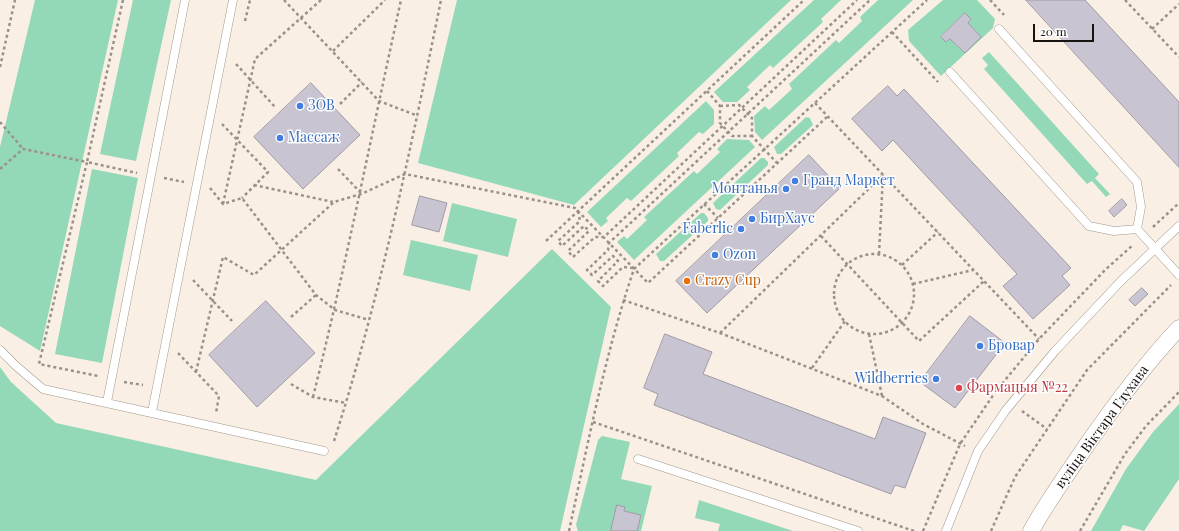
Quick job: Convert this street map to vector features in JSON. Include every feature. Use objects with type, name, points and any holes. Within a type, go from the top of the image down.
[{"type":"street","name":"вуліца Віктара Глухава","points":[[1031,531],[1046,504],[1109,413],[1164,344],[1179,328]]},
{"type":"lane","points":[[108,402],[185,0]]},
{"type":"lane","points":[[152,412],[158,388],[233,0]]},
{"type":"lane","points":[[998,30],[1137,182],[1141,208],[1137,229]]},
{"type":"lane","points":[[950,72],[1089,226],[1114,231],[1137,229]]},
{"type":"lane","points":[[946,531],[978,451],[1006,410],[1055,351],[1154,248],[1179,226]]},
{"type":"lane","points":[[1137,229],[1179,275]]},
{"type":"lane","points":[[0,350],[43,389],[328,449]]},
{"type":"lane","points":[[638,459],[858,531]]},
{"type":"path","points":[[0,67],[15,0]]},
{"type":"path","points":[[123,0],[87,162],[39,364],[158,388]]},
{"type":"path","points":[[284,0],[379,101],[418,116]]},
{"type":"path","points":[[223,204],[255,59],[320,0]]},
{"type":"path","points":[[333,51],[385,0]]},
{"type":"path","points":[[313,397],[335,310],[361,194],[401,0]]},
{"type":"path","points":[[328,449],[346,403],[369,320],[405,174],[441,0]]},
{"type":"path","points":[[546,241],[804,0]]},
{"type":"path","points":[[578,211],[580,221],[558,241],[562,246],[584,226],[589,232],[568,251],[573,257],[595,237],[604,237],[857,0]]},
{"type":"path","points":[[634,269],[623,267],[603,286],[598,281],[618,261],[613,256],[592,275],[587,270],[608,250],[610,243],[870,0]]},
{"type":"path","points":[[569,531],[592,422],[623,300],[634,269],[927,0]]},
{"type":"path","points":[[990,0],[1008,20]]},
{"type":"path","points":[[1125,0],[1179,57]]},
{"type":"path","points":[[1152,29],[1179,4]]},
{"type":"path","points":[[892,32],[939,83]]},
{"type":"path","points":[[236,64],[275,107]]},
{"type":"path","points":[[340,104],[362,82]]},
{"type":"path","points":[[707,91],[720,106],[720,123],[722,126],[732,136],[752,136]]},
{"type":"path","points":[[815,103],[1039,339]]},
{"type":"path","points":[[720,106],[739,105],[752,118],[752,136],[777,163]]},
{"type":"path","points":[[196,372],[223,257],[254,275],[334,202],[361,194],[405,174],[575,208],[648,282],[828,116]]},
{"type":"path","points":[[0,122],[23,149],[151,176],[208,186],[223,204]]},
{"type":"path","points":[[222,123],[268,172],[242,198],[223,204]]},
{"type":"path","points":[[0,170],[23,149]]},
{"type":"path","points":[[338,169],[361,194]]},
{"type":"path","points":[[720,333],[884,175]]},
{"type":"path","points":[[879,254],[884,175]]},
{"type":"path","points":[[254,185],[334,202]]},
{"type":"path","points":[[242,198],[316,295],[335,310],[369,320]]},
{"type":"path","points":[[1150,229],[1179,203]]},
{"type":"path","points":[[704,204],[718,218]]},
{"type":"path","points":[[902,265],[938,232]]},
{"type":"path","points":[[820,236],[919,341],[984,282]]},
{"type":"path","points":[[923,531],[960,444],[996,391],[1039,339],[1106,269],[1137,241]]},
{"type":"path","points":[[868,254],[879,254],[895,260],[902,265],[909,274],[913,284],[914,298],[910,312],[902,322],[892,330],[869,334],[856,330],[845,321],[835,303],[834,292],[841,272],[848,264],[857,258],[868,254]]},
{"type":"path","points":[[913,284],[973,270]]},
{"type":"path","points":[[188,276],[232,321]]},
{"type":"path","points":[[991,531],[1015,477],[1087,370],[1173,282]]},
{"type":"path","points":[[291,317],[316,295]]},
{"type":"path","points":[[623,300],[720,333],[882,396],[923,424],[960,444]]},
{"type":"path","points":[[812,368],[845,321]]},
{"type":"path","points":[[869,334],[882,396]]},
{"type":"path","points":[[177,352],[219,396],[215,415]]},
{"type":"path","points":[[291,384],[313,397],[346,403]]},
{"type":"path","points":[[1080,531],[1125,454],[1146,426],[1179,392]]},
{"type":"path","points":[[592,422],[914,531]]},
{"type":"green space","points":[[35,0],[118,0],[40,351],[0,326],[0,147]]},
{"type":"green space","points":[[133,0],[171,0],[136,161],[100,154]]},
{"type":"green space","points":[[457,0],[791,0],[574,205],[418,163]]},
{"type":"green space","points":[[814,0],[841,0],[821,19],[823,22],[773,68],[770,65],[747,87],[750,90],[737,102],[723,102],[714,92]]},
{"type":"green space","points":[[878,0],[913,0],[762,140],[755,132],[754,116],[765,106],[769,110],[792,89],[789,84],[836,40],[839,43],[862,21],[860,17]]},
{"type":"green space","points":[[943,0],[977,0],[995,19],[993,28],[941,76],[909,41],[908,30]],"holes":[[[965,13],[971,19],[968,23],[981,37],[965,53],[950,39],[946,42],[941,36]]]},
{"type":"green space","points":[[989,52],[1099,174],[1095,178],[1110,194],[1106,197],[1092,181],[1087,184],[984,69],[988,65],[982,58]]},
{"type":"green space","points":[[706,101],[714,110],[714,124],[703,134],[699,132],[677,153],[679,156],[631,201],[627,198],[606,218],[608,221],[601,227],[587,212]]},
{"type":"green space","points":[[806,117],[810,118],[813,125],[781,154],[777,154],[774,147]]},
{"type":"green space","points":[[727,139],[749,140],[755,147],[634,260],[617,242],[624,236],[627,239],[647,220],[644,217],[694,171],[697,174],[720,152],[717,149]]},
{"type":"green space","points":[[761,158],[764,158],[768,162],[768,165],[720,210],[716,209],[713,203]]},
{"type":"green space","points":[[92,169],[138,178],[102,363],[55,354]]},
{"type":"green space","points":[[452,203],[517,219],[508,257],[443,241]]},
{"type":"green space","points":[[701,213],[704,213],[708,218],[708,221],[664,261],[660,261],[656,254]]},
{"type":"green space","points":[[411,240],[478,255],[470,291],[403,275]]},
{"type":"green space","points":[[552,249],[611,307],[560,531],[0,531],[0,367],[11,382],[56,423],[316,480]]},
{"type":"green space","points":[[1179,404],[1179,479],[1144,531],[1123,525],[1120,531],[1091,531],[1126,469],[1153,432]]},
{"type":"green space","points":[[602,436],[630,442],[621,479],[652,486],[641,531],[637,531],[641,515],[624,511],[625,507],[611,531],[578,531],[576,525],[598,440]]},
{"type":"green space","points":[[699,500],[793,531],[718,531],[720,524],[695,518]]},
{"type":"building","points":[[1026,0],[1085,0],[1179,102],[1179,167]]},
{"type":"building","points":[[965,13],[971,19],[968,23],[981,37],[965,53],[950,39],[946,42],[941,37]]},
{"type":"building","points":[[311,83],[360,135],[303,189],[254,137]]},
{"type":"building","points":[[888,86],[897,96],[904,89],[1071,268],[1062,276],[1070,285],[1033,319],[1003,286],[1017,274],[893,140],[882,151],[852,119]]},
{"type":"building","points":[[809,155],[840,188],[707,313],[676,281]]},
{"type":"building","points":[[420,196],[447,203],[439,232],[412,225]]},
{"type":"building","points":[[1122,199],[1127,205],[1114,217],[1109,211]]},
{"type":"building","points":[[1142,288],[1148,294],[1135,306],[1129,300]]},
{"type":"building","points":[[266,301],[315,353],[257,407],[209,355]]},
{"type":"building","points":[[970,316],[1005,343],[955,408],[920,382]]},
{"type":"building","points":[[665,334],[712,352],[703,374],[875,439],[883,417],[926,433],[905,488],[895,485],[891,494],[654,405],[658,394],[644,388]]},
{"type":"building","points":[[617,505],[625,507],[624,511],[641,515],[637,531],[611,531]]},
{"type":"place","name":"ЗОВ","points":[[300,106]]},
{"type":"place","name":"Массаж","points":[[280,138]]},
{"type":"place","name":"Гранд Маркет","points":[[795,181]]},
{"type":"place","name":"Монтанья","points":[[786,189]]},
{"type":"place","name":"БирХаус","points":[[752,219]]},
{"type":"place","name":"Faberlic","points":[[741,229]]},
{"type":"place","name":"Ozon","points":[[715,255]]},
{"type":"place","name":"Crazy Cup","points":[[687,281]]},
{"type":"place","name":"Бровар","points":[[980,346]]},
{"type":"place","name":"Wildberries","points":[[936,379]]},
{"type":"place","name":"Фармацыя №22","points":[[959,388]]}]
